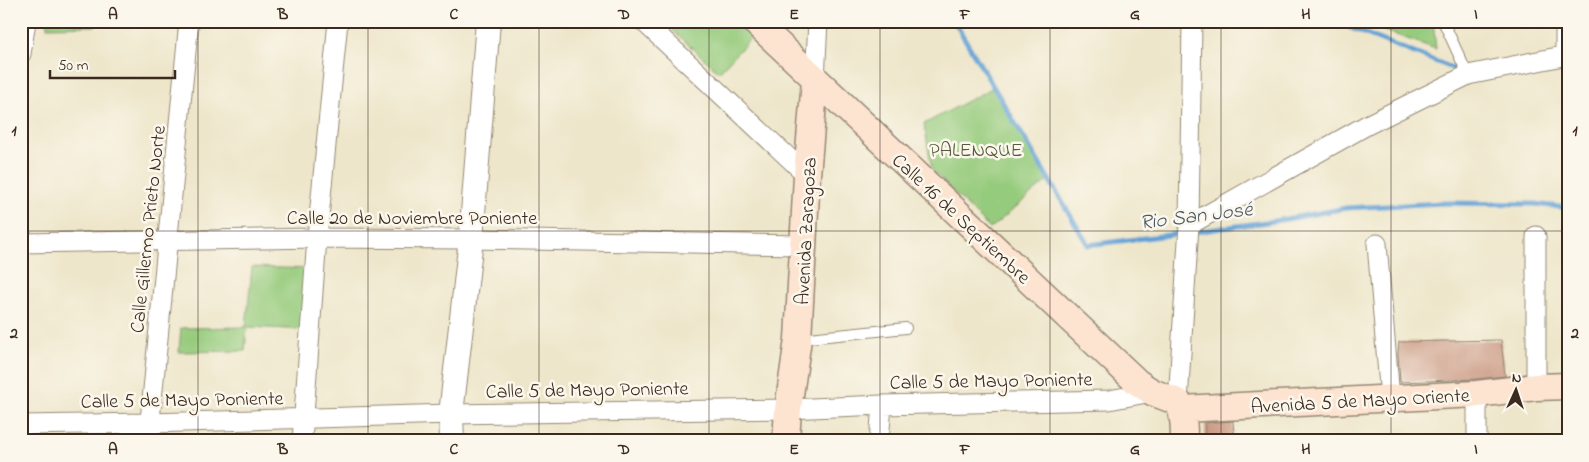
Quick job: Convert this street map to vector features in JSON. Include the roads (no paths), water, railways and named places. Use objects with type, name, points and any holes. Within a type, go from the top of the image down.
[{"type":"main road","name":"Calle 16 de Septiembre","points":[[754,21],[1137,382],[1180,406]]},
{"type":"main road","name":"Avenida Zaragoza","points":[[786,441],[788,409],[798,339],[807,175],[816,80]]},
{"type":"main road","name":"Avenida 5 de Mayo Oriente","points":[[1180,406],[1477,394],[1536,387],[1568,386]]},
{"type":"main road","points":[[1180,406],[1184,425],[1184,441]]},
{"type":"street","points":[[21,54],[26,21]]},
{"type":"street","name":"Calle Gillermo Prieto Norte","points":[[149,432],[189,21]]},
{"type":"street","points":[[302,441],[317,238],[338,21]]},
{"type":"street","points":[[452,441],[451,414],[471,239],[488,21]]},
{"type":"street","points":[[643,21],[807,175]]},
{"type":"street","name":"Avenida Zaragoza","points":[[816,80],[818,21]]},
{"type":"street","points":[[1180,406],[1189,225],[1192,21]]},
{"type":"street","points":[[1189,225],[1367,125],[1468,75],[1566,55],[1565,21]]},
{"type":"street","points":[[1536,236],[1536,387]]},
{"type":"street","name":"Calle 20 de Noviembre Poniente","points":[[21,243],[317,238],[803,245]]},
{"type":"street","points":[[1377,244],[1390,398]]},
{"type":"street","name":"Calle 5 de Mayo Poniente","points":[[21,425],[149,432],[304,419],[451,414],[788,409],[1109,400],[1152,392]]},
{"type":"street","points":[[1476,441],[1477,394]]},
{"type":"street","points":[[879,441],[882,405]]},
{"type":"lane","points":[[1443,21],[1468,75]]},
{"type":"lane","points":[[798,339],[906,328]]},
{"type":"waterway","name":"Rio San José","points":[[954,21],[1088,245],[1185,233]]},
{"type":"waterway","name":"Rio San José","points":[[1333,21],[1455,69]]},
{"type":"waterway","name":"Rio San José","points":[[1193,232],[1281,220],[1346,208],[1443,203],[1535,204],[1568,208]]},
{"type":"park label","name":"PALENQUE","points":[[976,149]]}]
